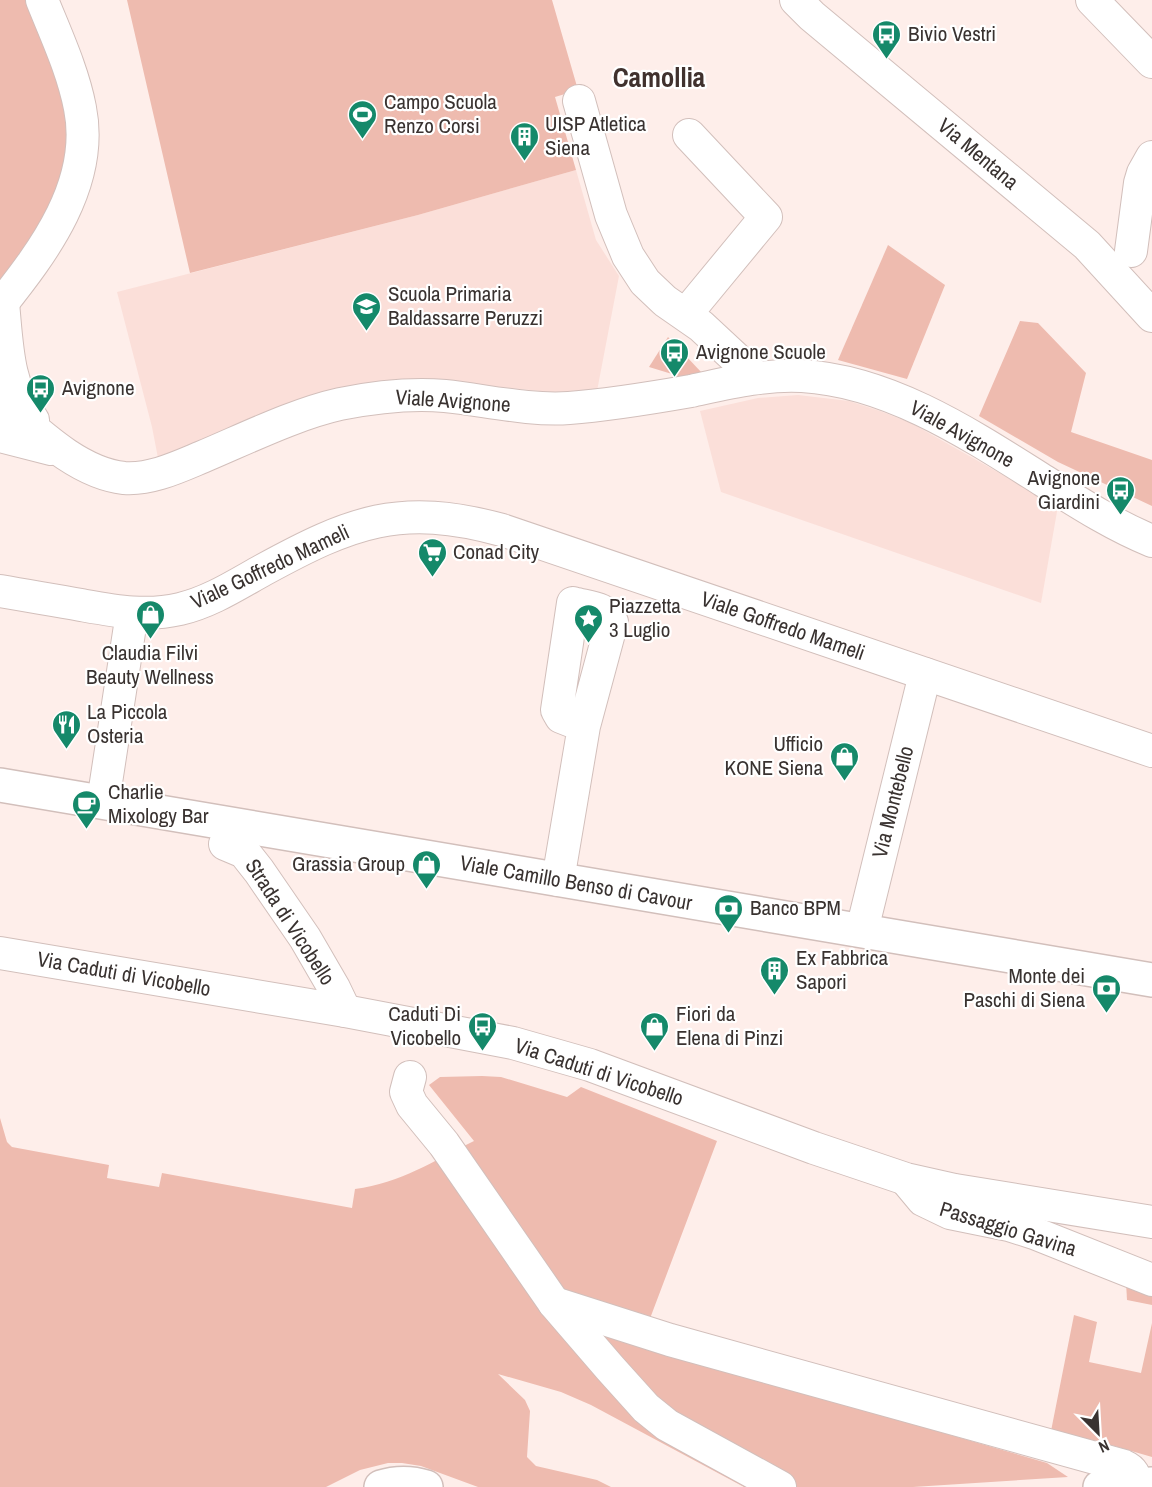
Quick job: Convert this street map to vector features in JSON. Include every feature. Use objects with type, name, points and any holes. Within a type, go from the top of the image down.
[{"type":"main road","name":"Viale Camillo Benso di Cavour","points":[[0,785],[1152,980]]},
{"type":"main road","points":[[381,1487],[396,1483],[411,1483],[426,1487]]},
{"type":"street","points":[[1,304],[61,218],[80,163],[82,124],[79,103],[42,0]]},
{"type":"street","points":[[1092,0],[1152,62]]},
{"type":"street","name":"Via Mentana","points":[[812,5],[1088,245],[1152,316]]},
{"type":"street","points":[[579,101],[610,215],[635,269],[650,288],[702,326],[757,378]]},
{"type":"street","points":[[686,314],[766,217],[689,135]]},
{"type":"street","points":[[1131,251],[1140,183],[1152,157]]},
{"type":"street","name":"Viale Avignone","points":[[1,304],[10,368],[16,388],[32,418],[59,451]]},
{"type":"street","name":"Viale Avignone","points":[[0,436],[59,451],[96,470],[121,478],[148,476],[189,463],[313,412],[375,398],[442,396],[564,408],[663,396],[757,378],[816,377],[850,384],[901,400],[990,449],[1113,524],[1152,541]]},
{"type":"street","name":"Viale Avignone","points":[[0,400],[59,451]]},
{"type":"street","name":"Viale Goffredo Mameli","points":[[0,591],[132,613],[166,612],[208,600],[343,530],[389,519],[435,517],[502,530],[1152,752]]},
{"type":"street","points":[[103,802],[132,613]]},
{"type":"street","name":"Via Montebello","points":[[862,930],[925,674]]},
{"type":"street","points":[[558,880],[584,726]]},
{"type":"street","name":"Strada di Vicobello","points":[[225,844],[244,852],[259,870],[305,938],[345,1011]]},
{"type":"street","name":"Via Caduti di Vicobello","points":[[0,953],[483,1036],[567,1057],[814,1148],[906,1179],[955,1190],[1152,1222]]},
{"type":"street","points":[[410,1077],[406,1092],[412,1105],[444,1144],[554,1303],[610,1368],[658,1418],[780,1487]]},
{"type":"street","name":"Passaggio Gavina","points":[[906,1179],[923,1200],[950,1213],[1009,1225],[1034,1233],[1152,1280]]},
{"type":"street","points":[[554,1303],[670,1341],[1129,1482]]},
{"type":"shaded area","points":[[0,0],[26,0],[60,89],[66,118],[67,141],[64,163],[49,205],[39,225],[0,281]]},
{"type":"shaded area","name":"Campo Scuola Renzo Corsi","points":[[127,0],[552,0],[578,90],[555,97],[576,170],[418,215],[190,273]]},
{"type":"shaded area","name":"Scuola Primaria Baldassarre Peruzzi","points":[[576,170],[596,240],[619,276],[597,391],[550,392],[471,384],[158,458],[117,292],[418,215]]},
{"type":"shaded area","points":[[888,245],[945,285],[907,379],[838,360]]},
{"type":"shaded area","points":[[1020,321],[1038,323],[1086,373],[1071,432],[1152,460],[1152,506],[1058,462],[979,416]]},
{"type":"shaded area","points":[[668,337],[702,373],[695,381],[649,367]]},
{"type":"shaded area","points":[[798,395],[849,401],[911,423],[1058,506],[1041,603],[721,492],[700,411],[758,398]]},
{"type":"shaded area","points":[[440,1077],[501,1077],[567,1097],[581,1087],[717,1141],[640,1345],[1047,1463],[1068,1477],[913,1487],[744,1487],[591,1405],[561,1392],[498,1374],[525,1400],[530,1411],[527,1457],[536,1466],[597,1480],[611,1487],[478,1487],[421,1466],[388,1463],[360,1470],[326,1487],[0,1487],[0,1118],[7,1142],[12,1147],[109,1165],[107,1178],[159,1187],[162,1173],[352,1208],[355,1189],[402,1176],[474,1141],[429,1085]]},
{"type":"shaded area","points":[[1126,1282],[1152,1292],[1152,1305],[1127,1300]]},
{"type":"shaded area","points":[[1074,1315],[1097,1322],[1089,1362],[1141,1373],[1152,1323],[1152,1457],[1051,1431]]},
{"type":"place","name":"Bivio Vestri","points":[[887,60]]},
{"type":"place","name":"Campo Scuola Renzo Corsi","points":[[363,140]]},
{"type":"place","name":"UISP Atletica Siena","points":[[524,162]]},
{"type":"place","name":"Scuola Primaria Baldassarre Peruzzi","points":[[367,332]]},
{"type":"place","name":"Avignone Scuole","points":[[675,378]]},
{"type":"place","name":"Avignone","points":[[41,414]]},
{"type":"place","name":"Avignone Giardini","points":[[1121,516]]},
{"type":"place","name":"Conad City","points":[[432,578]]},
{"type":"place","name":"Claudia Filvi Beauty Wellness","points":[[150,640]]},
{"type":"place","name":"Piazzetta 3 Luglio","points":[[588,644]]},
{"type":"place","name":"La Piccola Osteria","points":[[66,750]]},
{"type":"place","name":"Ufficio KONE Siena","points":[[844,782]]},
{"type":"place","name":"Charlie Mixology Bar","points":[[87,830]]},
{"type":"place","name":"Grassia Group","points":[[426,890]]},
{"type":"place","name":"Banco BPM","points":[[729,934]]},
{"type":"place","name":"Ex Fabbrica Sapori","points":[[775,996]]},
{"type":"place","name":"Monte dei Paschi di Siena","points":[[1106,1014]]},
{"type":"place","name":"Caduti Di Vicobello","points":[[482,1052]]},
{"type":"place","name":"Fiori da Elena di Pinzi","points":[[655,1052]]},
{"type":"district","name":"Camollia","points":[[659,78]]}]
